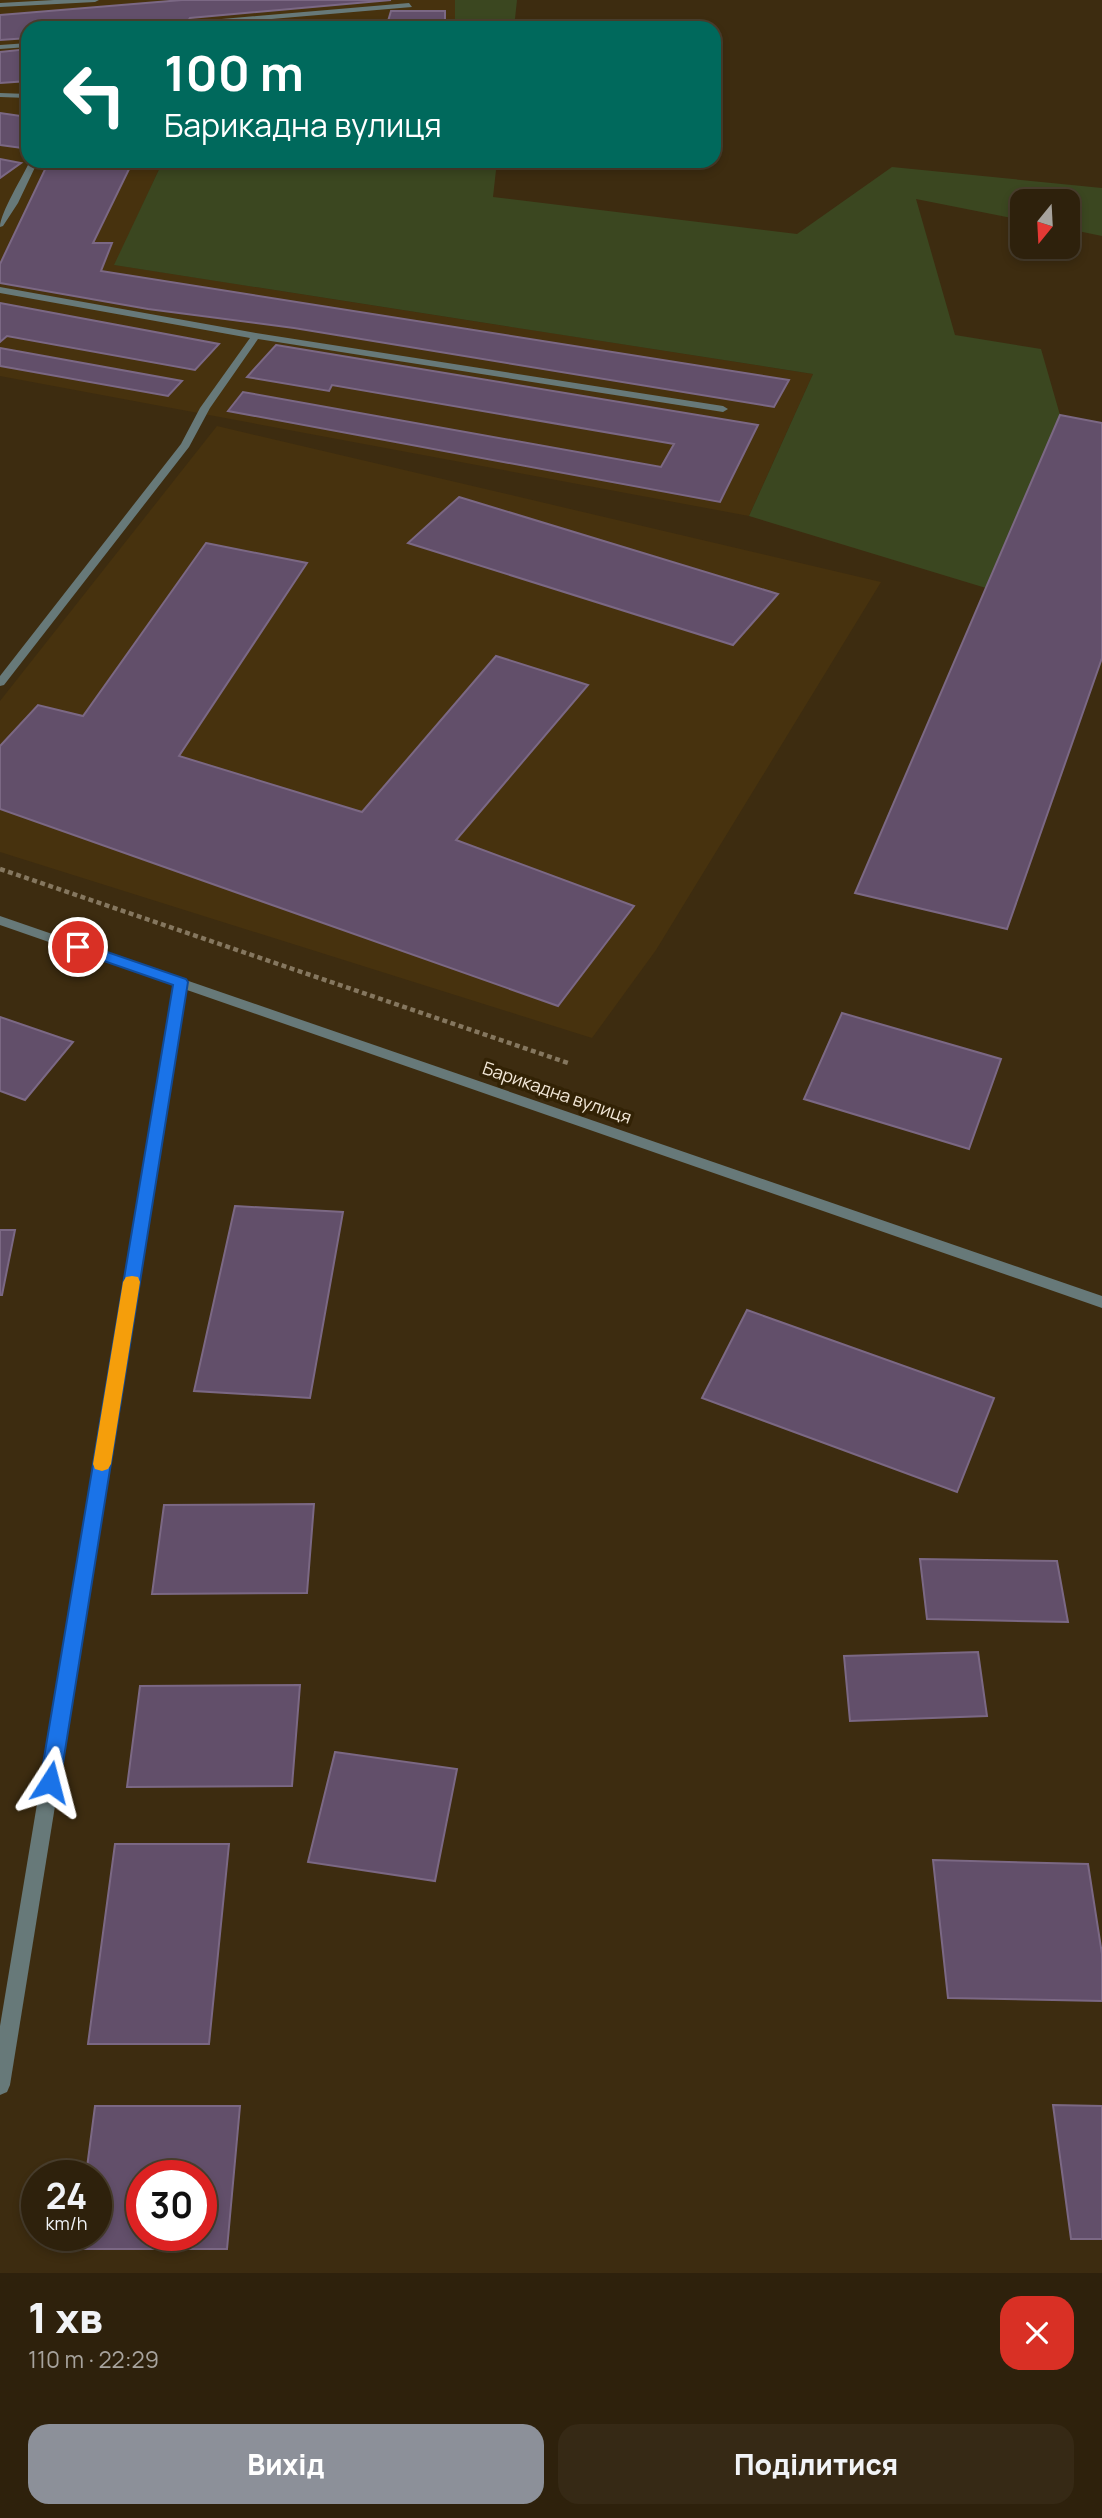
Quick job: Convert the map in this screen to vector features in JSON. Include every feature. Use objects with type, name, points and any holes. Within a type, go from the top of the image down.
[{"type":"street","points":[[0,5],[95,0]]},
{"type":"street","points":[[222,21],[409,5]]},
{"type":"street","points":[[0,47],[21,46]]},
{"type":"street","points":[[0,95],[21,96]]},
{"type":"street","points":[[0,224],[14,203],[31,168]]},
{"type":"street","points":[[0,290],[256,337],[723,409]]},
{"type":"street","points":[[0,683],[186,445],[205,408],[256,337]]},
{"type":"street","name":"Барикадна вулиця","points":[[0,920],[1102,1302]]},
{"type":"street","points":[[0,2085],[181,982]]},
{"type":"path","points":[[0,869],[570,1064]]},
{"type":"shaded area","points":[[0,0],[455,0],[455,21],[21,21],[21,168],[160,168],[115,265],[813,374],[749,516],[0,376]]},
{"type":"shaded area","points":[[217,426],[881,582],[656,950],[592,1038],[0,852],[0,701]]},
{"type":"green space","points":[[455,0],[517,0],[515,21],[455,21]]},
{"type":"green space","points":[[892,167],[1102,188],[1102,236],[1080,231],[1080,189],[1010,189],[1010,218],[916,199],[955,335],[1041,349],[1060,415],[986,588],[749,516],[813,374],[114,265],[160,168],[496,168],[493,197],[797,234]]},
{"type":"building","points":[[182,0],[391,0],[190,18],[188,21],[21,21],[21,38],[0,40],[0,15]]},
{"type":"building","points":[[391,11],[445,11],[445,21],[388,21]]},
{"type":"building","points":[[21,50],[21,82],[0,83],[0,52]]},
{"type":"building","points":[[0,113],[21,116],[21,148],[0,145]]},
{"type":"building","points":[[0,159],[21,163],[0,178]]},
{"type":"building","points":[[46,168],[130,168],[93,243],[112,243],[101,271],[789,380],[774,407],[294,328],[148,309],[0,283],[0,264]]},
{"type":"building","points":[[0,303],[219,344],[195,370],[7,336],[0,342]]},
{"type":"building","points":[[276,345],[758,425],[720,502],[228,411],[243,392],[661,467],[674,444],[332,385],[329,391],[247,377]]},
{"type":"building","points":[[0,348],[182,381],[168,396],[0,366]]},
{"type":"building","points":[[1060,415],[1102,423],[1102,658],[1007,929],[855,893]]},
{"type":"building","points":[[459,497],[778,594],[733,645],[408,543]]},
{"type":"building","points":[[206,543],[307,563],[179,756],[362,812],[496,656],[588,685],[456,840],[634,906],[558,1006],[0,809],[0,746],[38,705],[83,716]]},
{"type":"building","points":[[842,1013],[1001,1059],[969,1149],[804,1099]]},
{"type":"building","points":[[0,1017],[73,1042],[25,1100],[0,1091]]},
{"type":"building","points":[[235,1206],[343,1212],[310,1398],[194,1391]]},
{"type":"building","points":[[0,1230],[15,1230],[2,1295],[0,1295]]},
{"type":"building","points":[[747,1310],[994,1398],[957,1492],[702,1398]]},
{"type":"building","points":[[314,1504],[307,1593],[152,1594],[164,1505]]},
{"type":"building","points":[[920,1559],[1057,1561],[1068,1622],[927,1619]]},
{"type":"building","points":[[978,1652],[987,1716],[850,1721],[844,1656]]},
{"type":"building","points":[[300,1685],[292,1786],[127,1787],[140,1686]]},
{"type":"building","points":[[335,1752],[457,1769],[435,1881],[308,1862]]},
{"type":"building","points":[[115,1844],[229,1844],[209,2044],[88,2044]]},
{"type":"building","points":[[933,1860],[1088,1864],[1102,1954],[1102,2001],[948,1998]]},
{"type":"building","points":[[1053,2105],[1102,2106],[1102,2239],[1071,2239]]},
{"type":"building","points":[[95,2106],[240,2106],[227,2249],[217,2249],[217,2160],[126,2160],[126,2249],[112,2249],[112,2160],[88,2160]]},
{"type":"slow traffic","points":[[102,1464],[132,1282]]},
{"type":"route","points":[[50,1782],[181,982],[78,947]]}]
